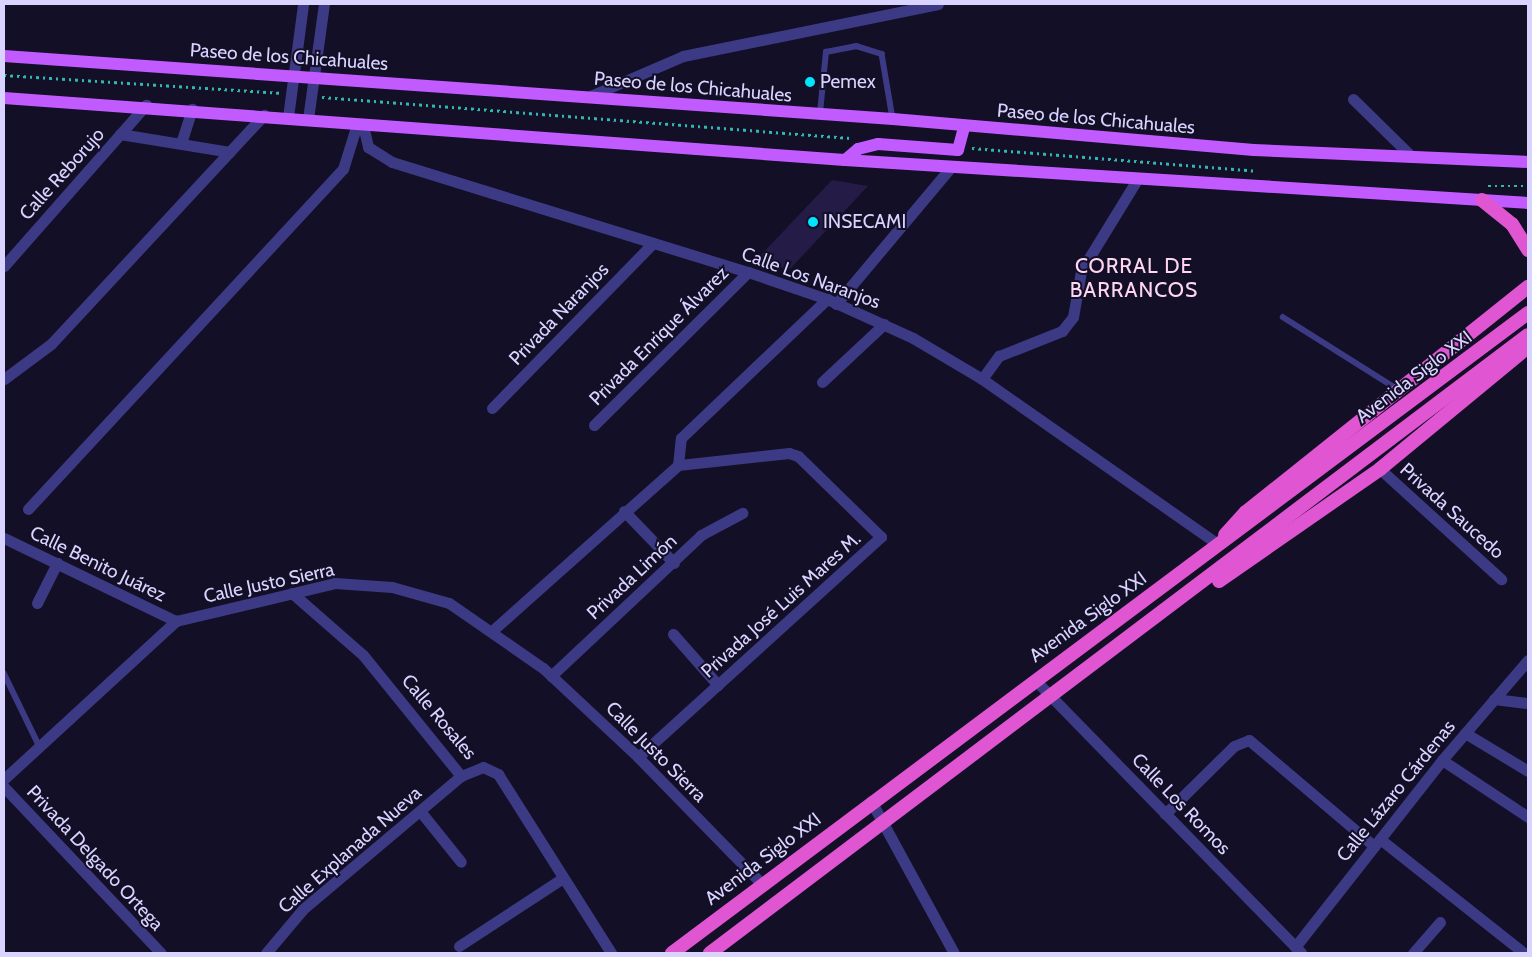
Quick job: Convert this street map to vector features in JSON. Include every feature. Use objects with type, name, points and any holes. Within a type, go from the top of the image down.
[{"type":"highway","points":[[1482,200],[1512,224],[1528,250]]},
{"type":"highway","points":[[1220,544],[1246,512],[1401,392],[1528,287]]},
{"type":"highway","name":"Avenida Siglo XXI","points":[[672,953],[871,800],[1220,544],[1286,498],[1528,313]]},
{"type":"highway","name":"Avenida Siglo XXI","points":[[710,953],[882,822],[1174,605],[1528,335]]},
{"type":"highway","points":[[1174,605],[1260,556],[1380,470],[1528,346]]},
{"type":"main road","name":"Paseo de los Chicahuales","points":[[4,56],[588,97],[819,117],[893,119],[964,127],[1254,150],[1528,162]]},
{"type":"main road","points":[[4,98],[192,109],[360,124],[846,160],[1528,203]]},
{"type":"main road","points":[[846,160],[858,149],[878,144],[960,147],[964,127]]},
{"type":"street","points":[[288,117],[295,76],[302,4]]},
{"type":"street","points":[[308,119],[324,4]]},
{"type":"street","points":[[588,97],[683,56],[938,4]]},
{"type":"street","points":[[1353,100],[1412,157]]},
{"type":"street","name":"Calle Reborujo","points":[[4,266],[146,106]]},
{"type":"street","points":[[181,143],[192,109]]},
{"type":"street","points":[[4,379],[51,344],[264,115]]},
{"type":"street","points":[[28,509],[343,169],[360,124]]},
{"type":"street","name":"Calle Los Naranjos","points":[[360,124],[368,146],[392,162],[651,245],[748,272],[832,301],[884,324],[982,379],[1220,544]]},
{"type":"street","points":[[120,134],[230,152]]},
{"type":"street","points":[[493,630],[678,464],[677,445],[832,301],[951,167]]},
{"type":"street","points":[[982,379],[999,356],[1062,331],[1073,316],[1081,271],[1138,178]]},
{"type":"street","name":"Privada Naranjos","points":[[492,408],[651,245]]},
{"type":"street","name":"Privada Enrique Álvarez","points":[[594,425],[748,272]]},
{"type":"street","points":[[822,382],[884,324]]},
{"type":"street","name":"Privada José Luis Mares M.","points":[[638,756],[881,537],[798,456],[789,452],[678,464]]},
{"type":"street","name":"Privada Saucedo","points":[[1380,470],[1501,579]]},
{"type":"street","points":[[624,511],[674,563]]},
{"type":"street","name":"Privada Limón","points":[[551,676],[705,532],[742,513]]},
{"type":"street","name":"Calle Benito Juárez","points":[[4,538],[176,622]]},
{"type":"street","points":[[37,603],[57,563]]},
{"type":"street","name":"Calle Justo Sierra","points":[[4,779],[176,622],[335,583],[392,587],[449,603],[493,630],[551,676],[638,756],[762,883]]},
{"type":"street","name":"Calle Rosales","points":[[292,593],[363,655],[461,776],[483,766],[498,774],[612,953]]},
{"type":"street","points":[[673,634],[718,685]]},
{"type":"street","name":"Calle Lázaro Cárdenas","points":[[1298,950],[1377,842],[1442,760],[1528,660]]},
{"type":"street","name":"Calle Los Romos","points":[[1035,680],[1298,950]]},
{"type":"street","points":[[1494,699],[1528,703]]},
{"type":"street","points":[[1465,732],[1528,771]]},
{"type":"street","points":[[1165,814],[1234,746],[1249,740],[1377,842],[1524,953]]},
{"type":"street","points":[[1442,760],[1528,818]]},
{"type":"street","name":"Calle Explanada Nueva","points":[[266,953],[303,909],[461,776]]},
{"type":"street","name":"Privada Delgado Ortega","points":[[4,787],[161,953]]},
{"type":"street","points":[[871,800],[954,953]]},
{"type":"street","points":[[420,811],[461,862]]},
{"type":"street","points":[[459,946],[563,878]]},
{"type":"street","points":[[1413,953],[1440,922]]},
{"type":"lane","points":[[819,117],[826,52],[856,46],[882,54],[893,119]]},
{"type":"lane","points":[[1282,317],[1401,392]]},
{"type":"lane","points":[[4,673],[40,746]]},
{"type":"path","points":[[4,75],[292,94]]},
{"type":"path","points":[[312,97],[852,138]]},
{"type":"path","points":[[960,147],[1258,171]]},
{"type":"path","points":[[1482,186],[1528,186]]},
{"type":"building","name":"INSECAMI","points":[[832,180],[868,186],[789,270],[757,259]]},
{"type":"place","name":"Pemex","points":[[810,82]]},
{"type":"place","name":"INSECAMI","points":[[813,222]]},
{"type":"district","name":"CORRAL DE BARRANCOS","points":[[1134,278]]}]
